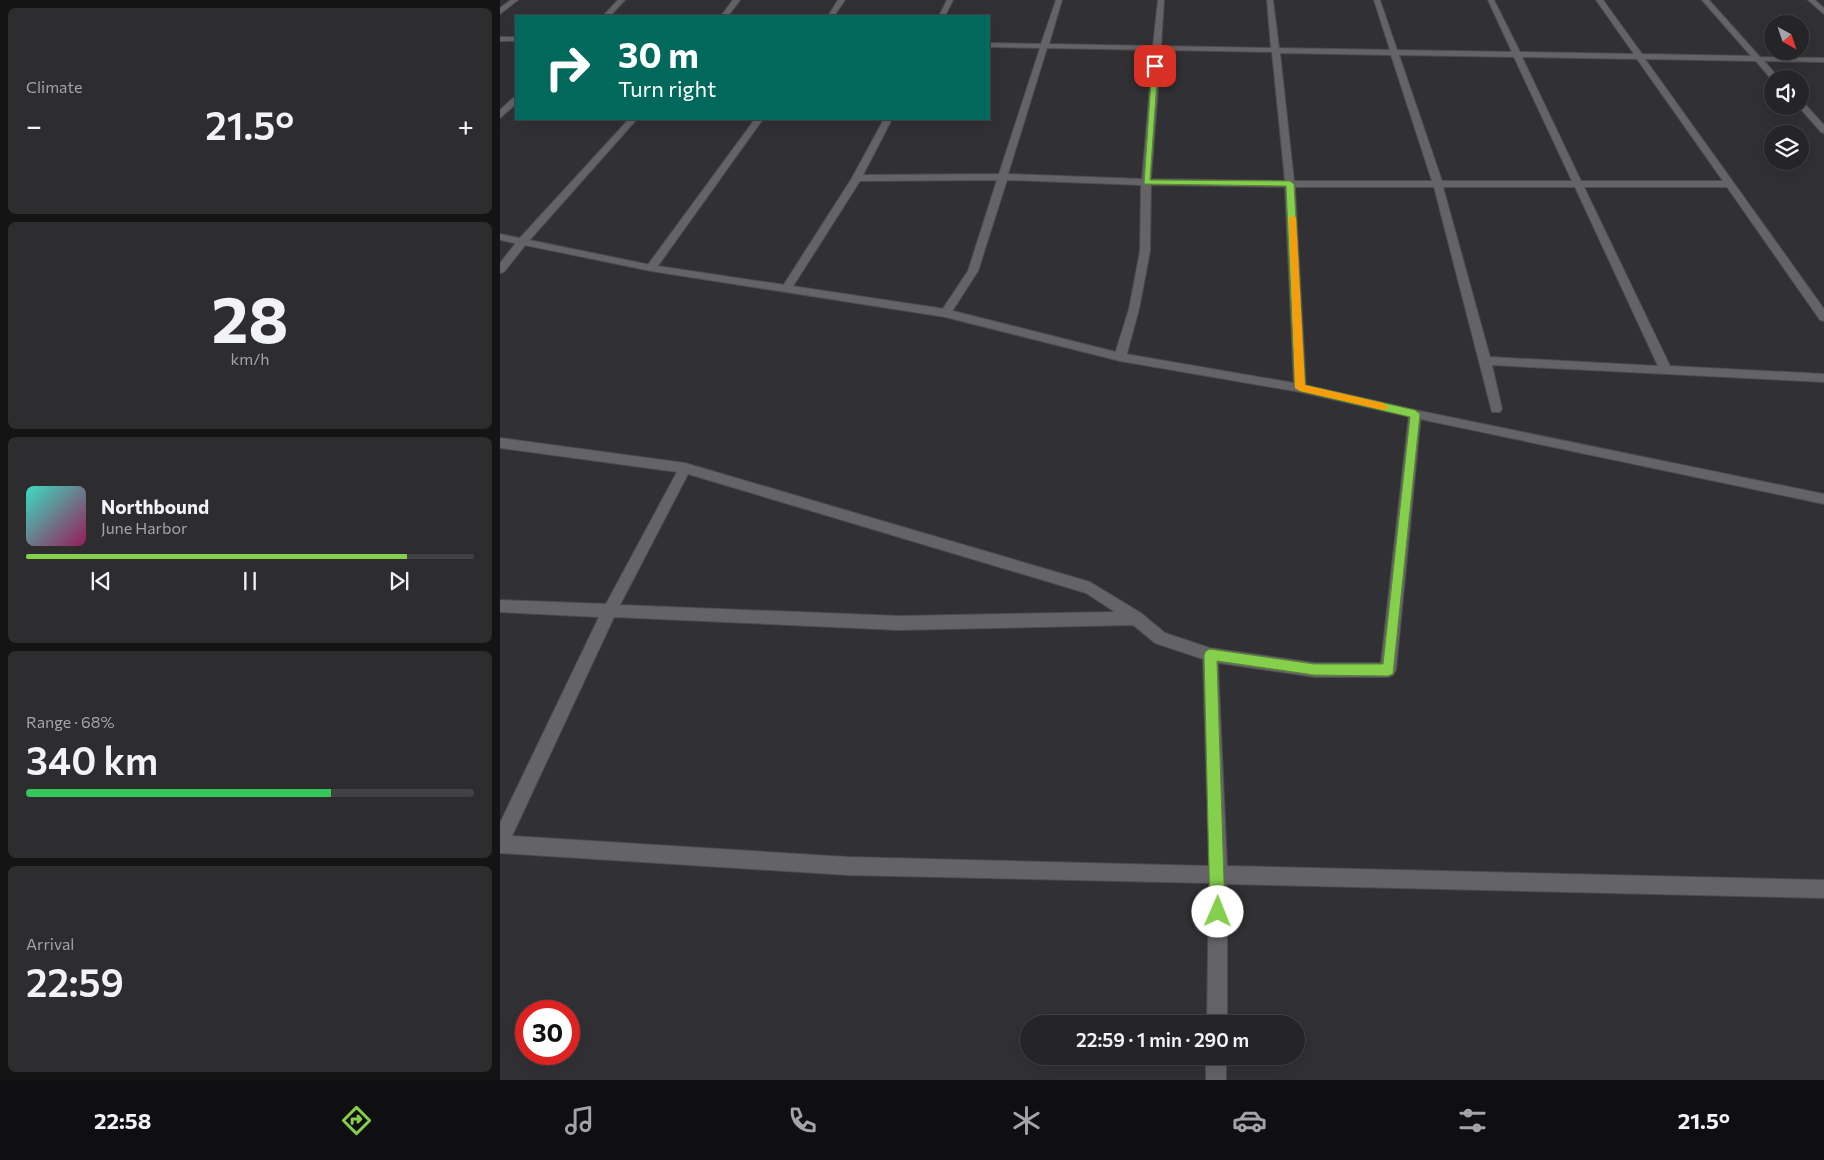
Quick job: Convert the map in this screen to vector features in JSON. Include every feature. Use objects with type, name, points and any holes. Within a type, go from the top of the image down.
[{"type":"street","points":[[500,12],[515,0]]},
{"type":"street","points":[[607,15],[622,0]]},
{"type":"street","points":[[725,15],[737,0]]},
{"type":"street","points":[[832,15],[842,0]]},
{"type":"street","points":[[942,15],[950,0]]},
{"type":"street","points":[[945,313],[973,271],[1059,0]]},
{"type":"street","points":[[1120,356],[1134,309],[1145,251],[1146,182],[1161,0]]},
{"type":"street","points":[[1270,0],[1290,184],[1300,388]]},
{"type":"street","points":[[1377,0],[1438,184],[1496,409]]},
{"type":"street","points":[[1491,0],[1666,370]]},
{"type":"street","points":[[1599,0],[1824,317]]},
{"type":"street","points":[[1705,0],[1768,70]]},
{"type":"street","points":[[1811,0],[1824,12]]},
{"type":"street","points":[[500,39],[515,39]]},
{"type":"street","points":[[990,45],[1824,60]]},
{"type":"street","points":[[500,115],[515,101]]},
{"type":"street","points":[[1809,114],[1824,130]]},
{"type":"street","points":[[500,270],[523,241],[632,120]]},
{"type":"street","points":[[651,268],[757,120]]},
{"type":"street","points":[[786,288],[857,178],[887,120]]},
{"type":"street","points":[[857,178],[1002,177],[1290,184],[1728,184]]},
{"type":"street","points":[[500,237],[651,268],[945,313],[1120,356],[1300,388],[1415,414],[1824,499]]},
{"type":"street","points":[[1485,361],[1824,378]]},
{"type":"street","points":[[500,443],[685,468],[1090,588],[1136,618],[1160,638],[1210,655],[1314,670],[1388,670],[1415,414]]},
{"type":"street","points":[[685,468],[609,612],[500,843],[847,866],[1824,889]]},
{"type":"street","points":[[500,606],[899,623],[1136,618]]},
{"type":"street","points":[[1210,655],[1218,875],[1217,1015]]},
{"type":"street","points":[[1216,1065],[1216,1080]]},
{"type":"slow traffic","points":[[1292,217],[1300,388],[1383,407]]},
{"type":"route","points":[[1155,66],[1146,182],[1290,184],[1300,388],[1415,414],[1388,670],[1314,670],[1210,655],[1218,912]]}]
